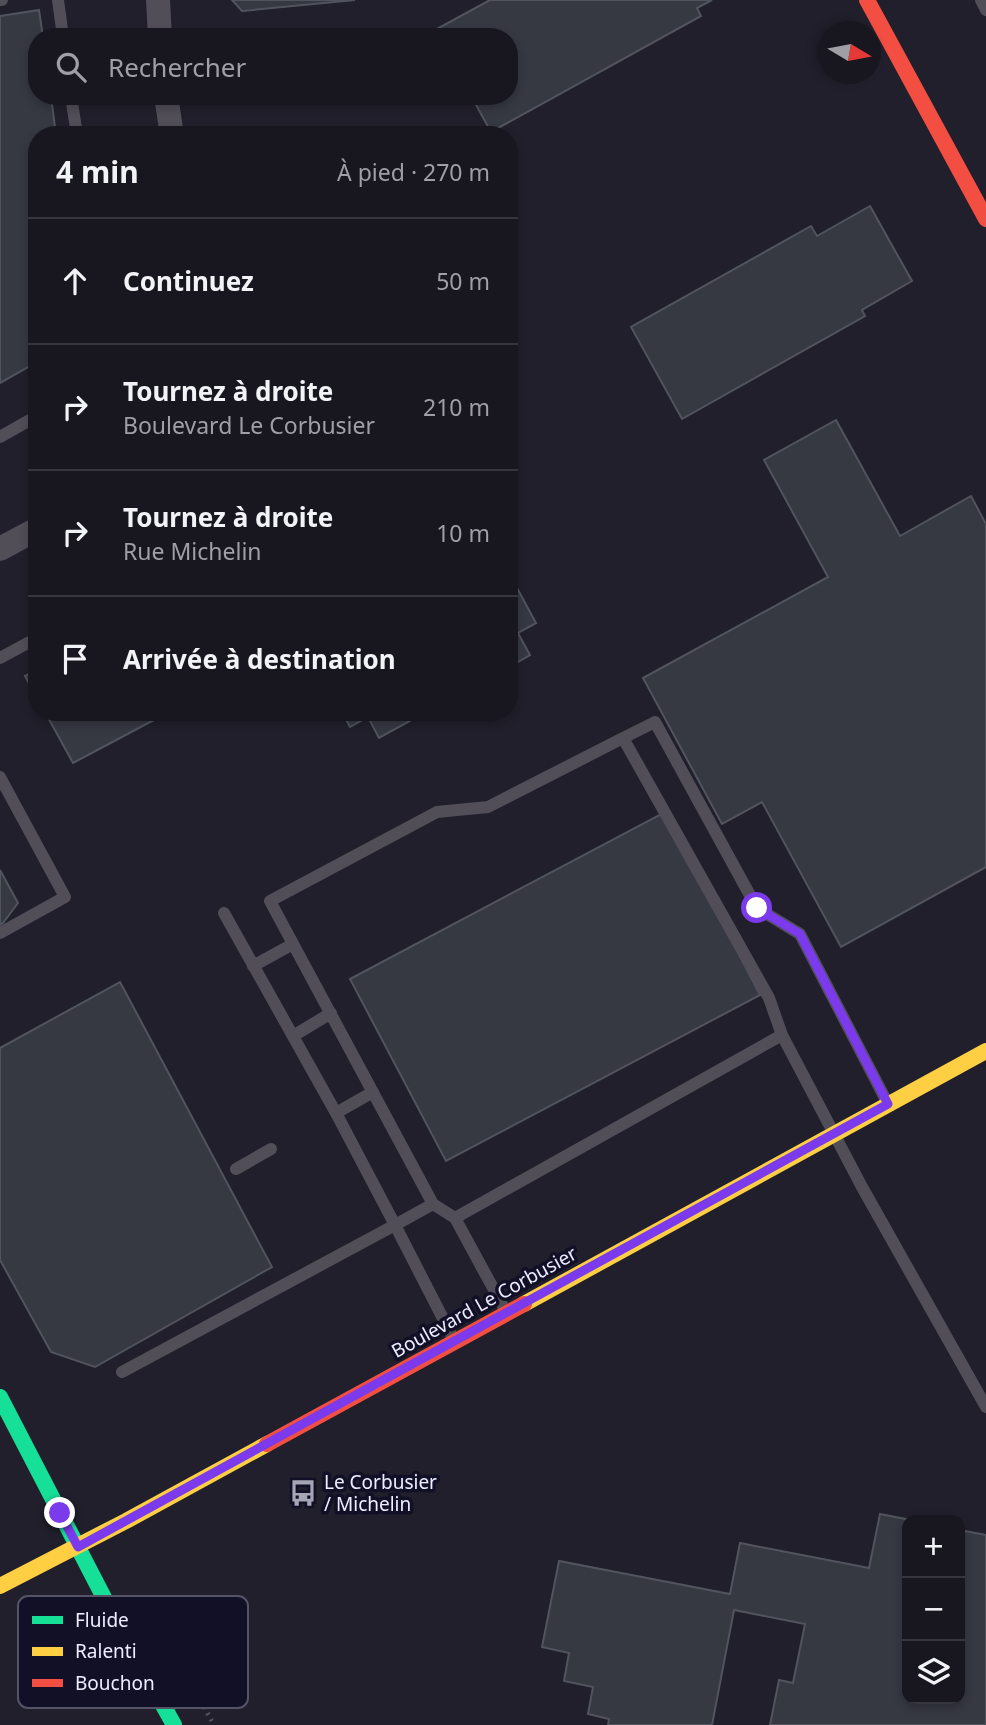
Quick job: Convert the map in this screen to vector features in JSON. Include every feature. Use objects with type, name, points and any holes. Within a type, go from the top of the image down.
[{"type":"street","points":[[158,0],[160,28]]},
{"type":"street","points":[[867,0],[986,219]]},
{"type":"street","points":[[167,105],[171,126]]},
{"type":"street","points":[[2,542],[28,532]]},
{"type":"street","name":"Boulevard Le Corbusier","points":[[0,1586],[78,1547],[986,1051]]},
{"type":"street","points":[[0,1397],[104,1596]]},
{"type":"street","points":[[165,1708],[174,1725]]},
{"type":"lane","points":[[58,0],[62,28]]},
{"type":"lane","points":[[981,0],[986,10]]},
{"type":"lane","points":[[73,105],[76,126]]},
{"type":"lane","points":[[0,438],[28,421]]},
{"type":"lane","points":[[0,658],[28,643]]},
{"type":"lane","points":[[507,1313],[455,1218],[433,1204],[270,901],[437,812],[488,807],[655,722],[757,908],[800,934],[888,1104]]},
{"type":"lane","points":[[623,738],[769,998],[782,1035],[868,1199],[986,1407]]},
{"type":"lane","points":[[0,777],[65,897],[0,933]]},
{"type":"lane","points":[[224,914],[336,1113],[455,1342]]},
{"type":"lane","points":[[253,966],[293,944]]},
{"type":"lane","points":[[293,1036],[331,1013]]},
{"type":"lane","points":[[455,1218],[782,1035]]},
{"type":"lane","points":[[336,1113],[373,1092]]},
{"type":"lane","points":[[236,1169],[271,1149]]},
{"type":"lane","points":[[122,1372],[433,1204]]},
{"type":"building","points":[[232,0],[355,0],[242,11]]},
{"type":"building","points":[[490,0],[712,0],[697,8],[701,16],[502,126],[488,126],[476,105],[518,105],[518,28],[439,28]]},
{"type":"building","points":[[39,10],[42,28],[28,28],[28,105],[52,105],[55,126],[28,126],[28,367],[0,383],[0,16]]},
{"type":"building","points":[[870,206],[912,281],[862,310],[865,316],[682,419],[631,327],[811,226],[817,236]]},
{"type":"building","points":[[836,420],[900,536],[971,496],[986,524],[986,867],[841,947],[762,802],[722,824],[643,678],[828,577],[764,460]]},
{"type":"building","points":[[518,590],[536,623],[518,633]]},
{"type":"building","points":[[518,633],[530,655],[518,662]]},
{"type":"building","points":[[50,721],[152,721],[73,763]]},
{"type":"building","points":[[347,721],[361,721],[350,727]]},
{"type":"building","points":[[370,721],[410,721],[379,738]]},
{"type":"building","points":[[665,812],[760,995],[446,1161],[350,979]]},
{"type":"building","points":[[0,870],[18,903],[0,925]]},
{"type":"building","points":[[120,982],[272,1267],[95,1367],[51,1352],[0,1260],[0,1048]]},
{"type":"building","points":[[880,1514],[902,1518],[902,1704],[965,1704],[965,1531],[986,1535],[986,1725],[770,1725],[779,1680],[793,1683],[805,1624],[734,1610],[712,1725],[608,1725],[609,1719],[588,1714],[593,1687],[564,1681],[569,1653],[542,1647],[559,1561],[730,1594],[740,1543],[869,1568]]},
{"type":"traffic: fast","points":[[0,1397],[103,1596]]},
{"type":"traffic: fast","points":[[165,1708],[174,1725]]},
{"type":"traffic: slow","points":[[524,1304],[986,1051]]},
{"type":"traffic: slow","points":[[0,1586],[267,1444]]},
{"type":"traffic: jam","points":[[867,0],[986,219]]},
{"type":"traffic: jam","points":[[267,1444],[524,1304]]},
{"type":"place","name":"Le Corbusier / Michelin","points":[[303,1493]]},
{"type":"route","points":[[60,1513],[78,1547],[888,1104],[800,934],[757,908]]}]
